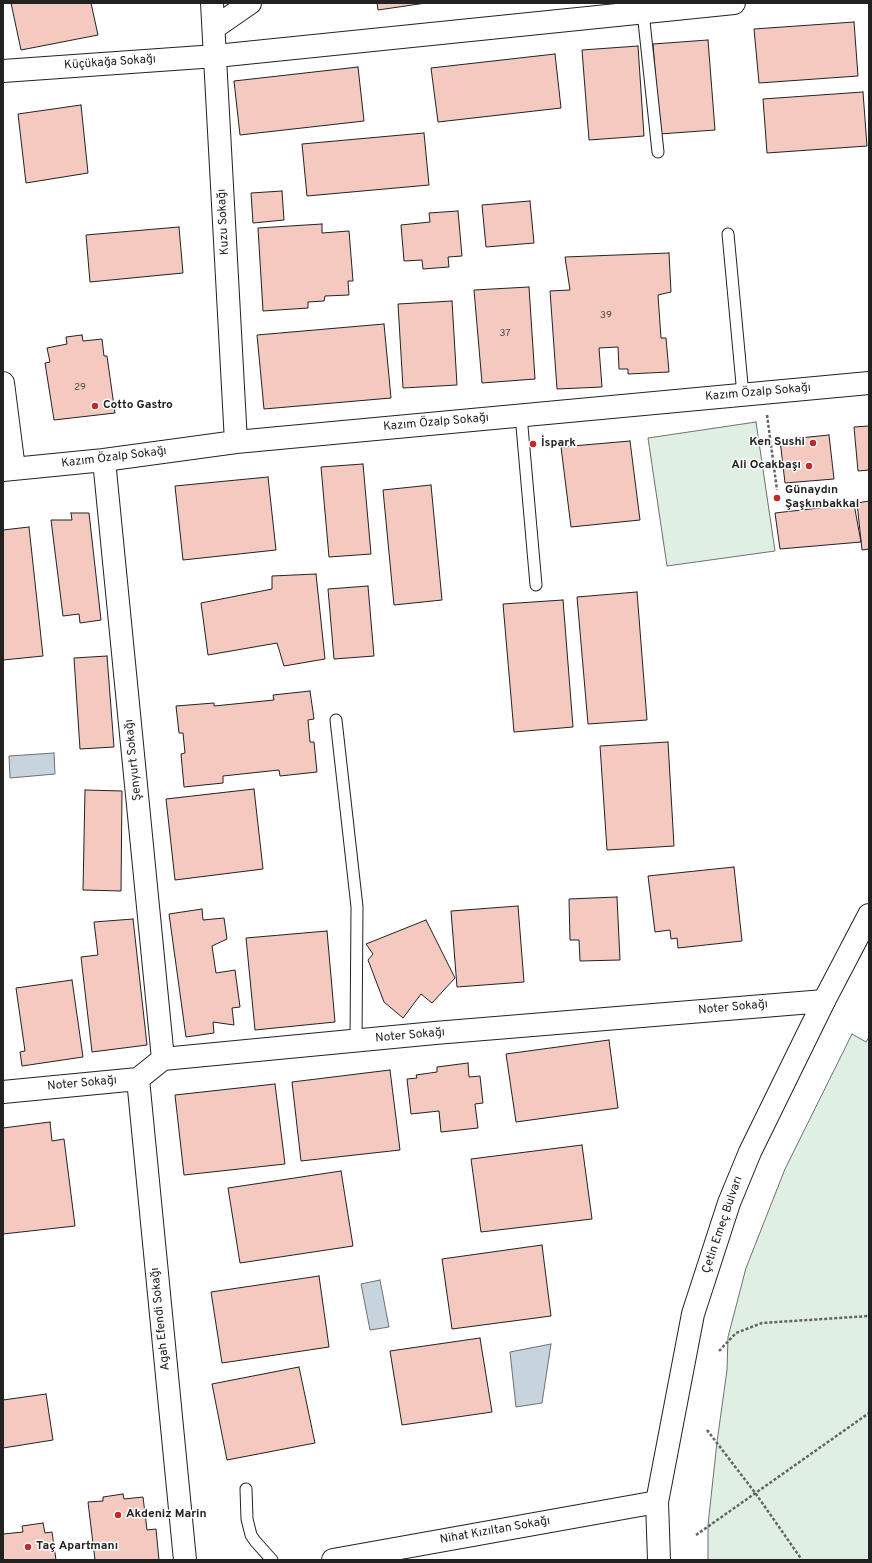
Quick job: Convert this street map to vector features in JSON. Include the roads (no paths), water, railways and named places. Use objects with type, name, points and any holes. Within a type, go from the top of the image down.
[{"type":"street","name":"Kuzu Sokağı","points":[[212,3],[236,442]]},
{"type":"street","points":[[214,28],[250,3]]},
{"type":"street","name":"Küçükağa Sokağı","points":[[3,71],[216,56],[734,3]]},
{"type":"street","points":[[3,383],[8,469]]},
{"type":"street","name":"Kazım Özalp Sokağı","points":[[8,469],[104,460],[236,442],[869,383]]},
{"type":"street","name":"Şenyurt Sokağı","points":[[104,460],[163,1059]]},
{"type":"street","name":"Çetin Emeç Bulvarı","points":[[659,1560],[657,1502],[693,1314],[729,1203],[750,1152],[824,1001],[869,915]]},
{"type":"street","name":"Noter Sokağı","points":[[163,1059],[824,1001]]},
{"type":"street","points":[[138,1079],[163,1059]]},
{"type":"street","name":"Noter Sokağı","points":[[3,1092],[138,1079]]},
{"type":"street","name":"Agah Efendi Sokağı","points":[[138,1079],[185,1560]]},
{"type":"street","name":"Nihat Kızıltan Sokağı","points":[[333,1560],[657,1502]]},
{"type":"lane","points":[[643,12],[658,152]]},
{"type":"lane","points":[[728,234],[743,395]]},
{"type":"lane","points":[[521,415],[536,585]]},
{"type":"lane","points":[[336,720],[357,907],[356,1041]]},
{"type":"lane","points":[[246,1489],[247,1519],[251,1535],[272,1560]]},
{"type":"place","name":"Cotto Gastro","points":[[95,406]]},
{"type":"place","name":"Ken Sushi","points":[[813,443]]},
{"type":"place","name":"İspark","points":[[533,444]]},
{"type":"place","name":"Ali Ocakbaşı","points":[[809,466]]},
{"type":"place","name":"Günaydın Şaşkınbakkal","points":[[777,498]]},
{"type":"place","name":"Akdeniz Marin","points":[[118,1515]]},
{"type":"place","name":"Taç Apartmanı","points":[[28,1547]]}]
